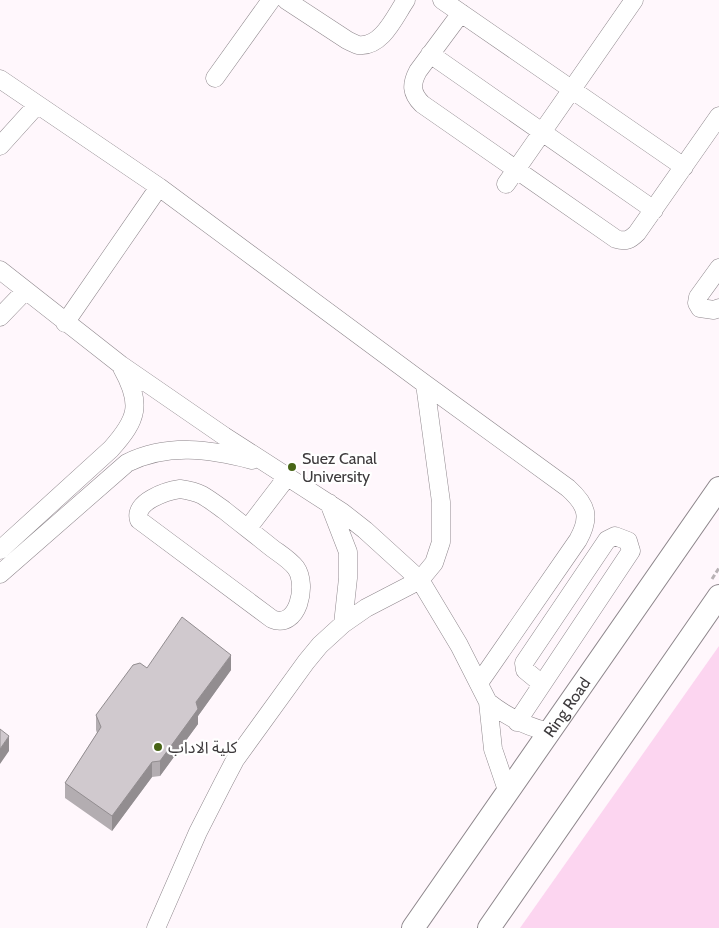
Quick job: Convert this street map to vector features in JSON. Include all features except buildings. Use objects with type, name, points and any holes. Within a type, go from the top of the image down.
[{"type":"main road","name":"Ring Road","points":[[413,928],[719,488]]},
{"type":"main road","points":[[489,928],[719,596]]},
{"type":"lane","points":[[215,78],[271,0]]},
{"type":"lane","points":[[286,0],[347,40],[358,45],[370,44],[380,38],[406,0]]},
{"type":"lane","points":[[442,0],[684,167]]},
{"type":"lane","points":[[506,184],[634,0]]},
{"type":"lane","points":[[461,13],[413,80],[412,89],[415,98],[616,239],[624,242],[632,239],[719,116]]},
{"type":"lane","points":[[430,54],[654,210]]},
{"type":"lane","points":[[0,79],[159,187],[568,488],[583,504],[586,515],[585,528],[479,683]]},
{"type":"lane","points":[[0,146],[37,105]]},
{"type":"lane","points":[[65,323],[159,187]]},
{"type":"lane","points":[[719,268],[698,297],[697,303],[700,308],[705,310],[719,308]]},
{"type":"lane","points":[[0,270],[121,366],[365,530],[420,580],[459,645],[488,702],[493,749],[508,793]]},
{"type":"lane","points":[[0,317],[25,291]]},
{"type":"lane","points":[[0,550],[111,449],[132,422],[135,406],[132,385],[121,366]]},
{"type":"lane","points":[[156,928],[198,832],[235,760],[306,662],[320,645],[343,624],[366,608],[420,580],[434,563],[442,542],[441,502],[425,384]]},
{"type":"lane","points":[[124,434],[135,436],[139,440],[142,444],[143,455]]},
{"type":"lane","points":[[0,574],[127,463],[143,455],[171,450],[192,449],[225,453],[266,463]]},
{"type":"lane","points":[[248,528],[287,476]]},
{"type":"lane","points":[[180,489],[192,491],[203,496],[248,528],[295,567],[300,574],[301,592],[291,617],[285,621],[278,622],[272,619],[142,524],[137,515],[156,496],[167,491],[180,489]]},
{"type":"lane","points":[[328,504],[348,552],[348,578],[343,624]]},
{"type":"lane","points":[[517,722],[631,551],[628,541],[615,536],[607,540],[524,663],[525,670],[542,684]]},
{"type":"lane","points":[[488,702],[517,722],[550,732]]},
{"type":"shaded area","points":[[719,646],[719,928],[520,928]]},
{"type":"place","name":"Suez Canal University","points":[[292,467]]},
{"type":"place","name":"كلية الاداب","points":[[158,747]]}]
